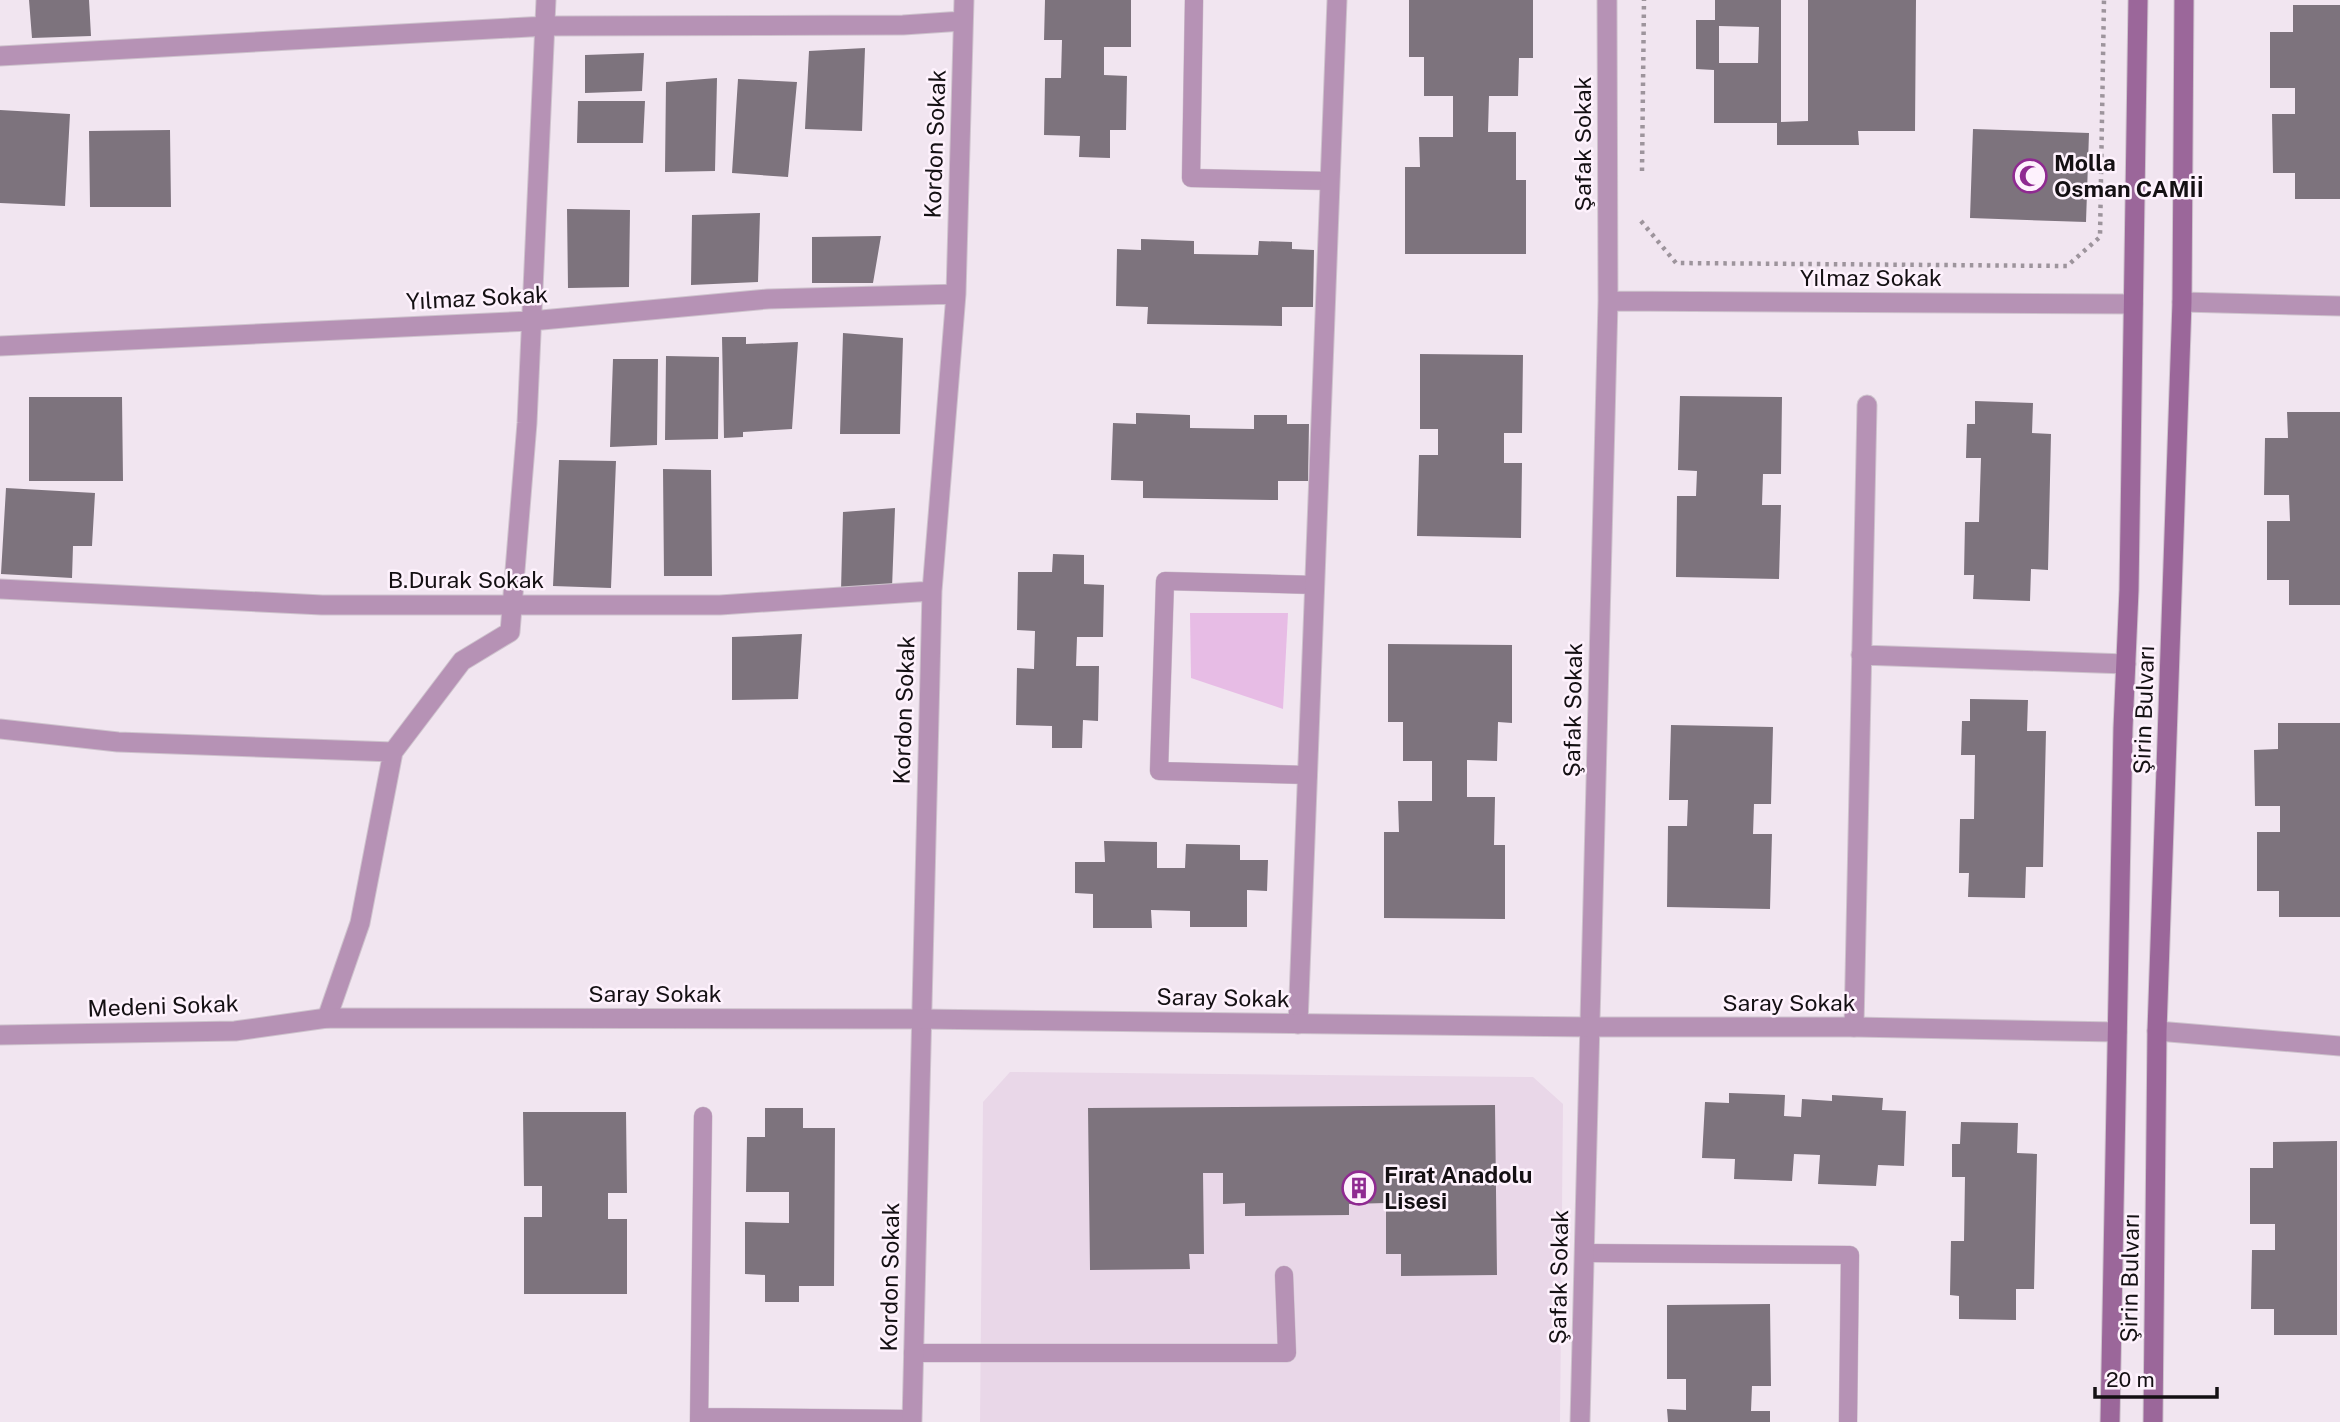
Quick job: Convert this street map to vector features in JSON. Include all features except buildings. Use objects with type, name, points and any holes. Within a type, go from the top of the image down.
[{"type":"main road","name":"Şirin Bulvarı","points":[[2110,1422],[2138,0]]},
{"type":"main road","name":"Şirin Bulvarı","points":[[2153,1422],[2157,1031],[2182,302],[2184,0]]},
{"type":"street","points":[[327,1018],[360,923],[393,752],[462,661],[510,632],[527,423],[547,26],[546,0]]},
{"type":"street","name":"Kordon Sokak","points":[[912,1421],[932,591],[956,293],[964,0]]},
{"type":"street","points":[[1298,1024],[1337,0]]},
{"type":"street","name":"Şafak Sokak","points":[[1580,1422],[1608,300],[1607,0]]},
{"type":"street","points":[[0,56],[547,26],[903,25],[963,21]]},
{"type":"street","name":"Yılmaz Sokak","points":[[0,346],[531,321],[768,299],[956,293]]},
{"type":"street","name":"Yılmaz Sokak","points":[[1608,300],[2133,304]]},
{"type":"street","points":[[2182,302],[2340,306]]},
{"type":"street","points":[[1854,1027],[1867,405]]},
{"type":"street","name":"B.Durak Sokak","points":[[0,589],[322,605],[720,605],[932,591]]},
{"type":"street","points":[[1861,655],[2126,664]]},
{"type":"street","points":[[0,729],[118,742],[393,752]]},
{"type":"street","name":"Saray Sokak","points":[[327,1018],[920,1019],[1590,1027],[1854,1027],[2117,1032]]},
{"type":"street","name":"Medeni Sokak","points":[[0,1035],[235,1031],[327,1018]]},
{"type":"street","points":[[2157,1031],[2340,1046]]},
{"type":"lane","points":[[1194,0],[1191,178],[1330,181]]},
{"type":"lane","points":[[1308,775],[1158,771],[1164,594],[1165,581],[1315,585]]},
{"type":"lane","points":[[703,1116],[699,1420],[912,1421]]},
{"type":"lane","points":[[1584,1253],[1850,1255],[1848,1422]]},
{"type":"lane","points":[[913,1353],[1286,1353],[1284,1275]]},
{"type":"path","points":[[1641,181],[1644,0]]},
{"type":"path","points":[[1641,209],[1641,223],[1676,263],[2067,266],[2100,237],[2104,0]]},
{"type":"shaded area","points":[[1190,613],[1288,613],[1283,709],[1191,678]]},
{"type":"shaded area","points":[[1010,1072],[1533,1077],[1563,1104],[1560,1422],[980,1422],[983,1102]]},
{"type":"place","name":"Molla Osman CAMİİ","points":[[2030,176]]},
{"type":"place","name":"Fırat Anadolu Lisesi","points":[[1359,1188]]}]
